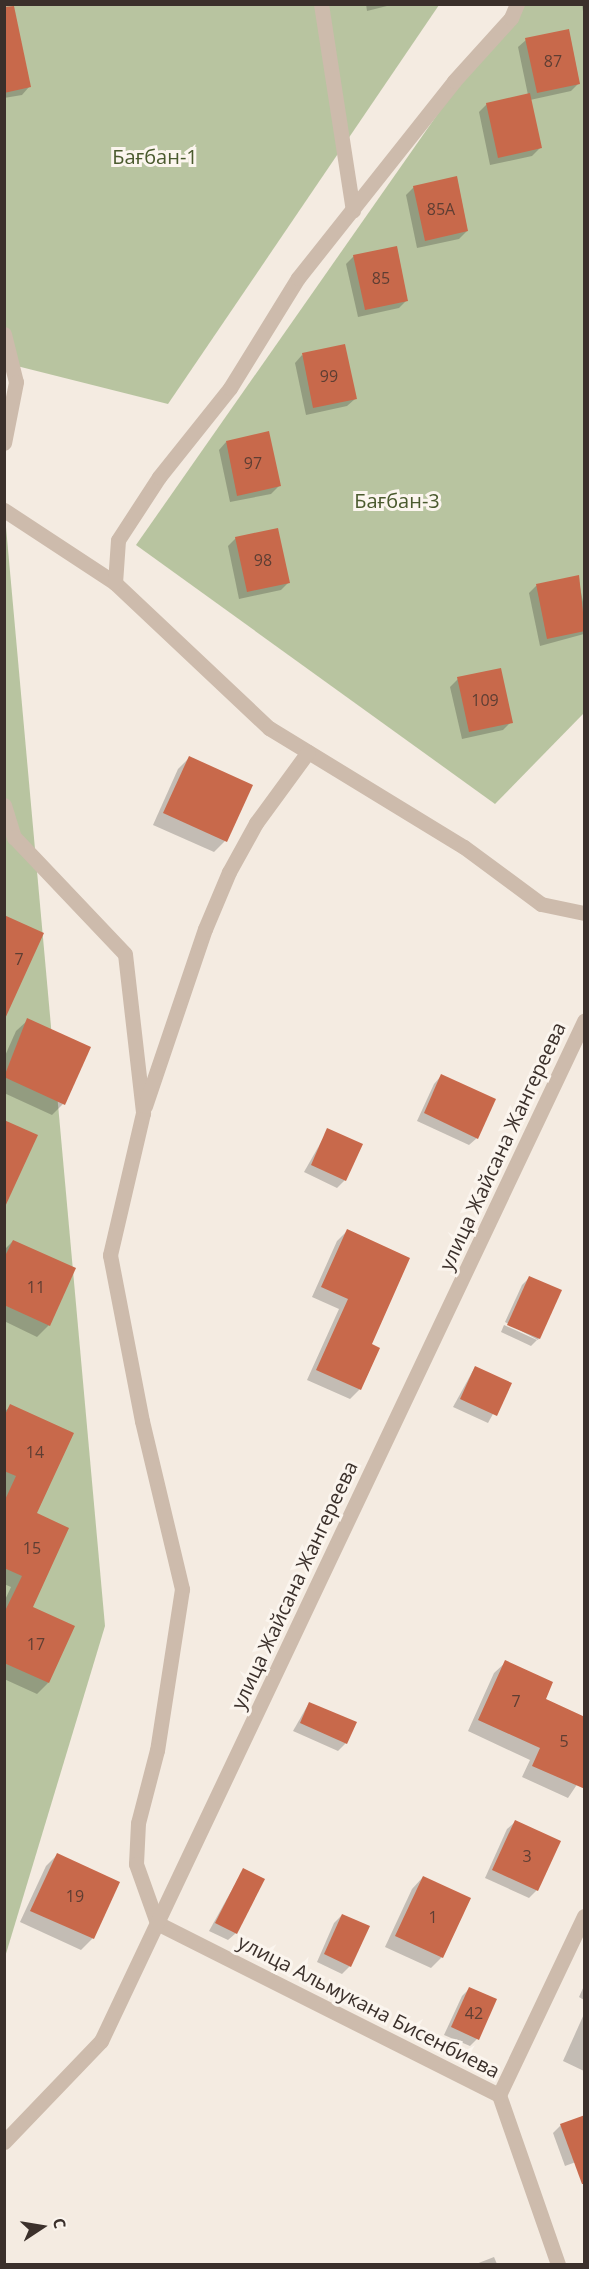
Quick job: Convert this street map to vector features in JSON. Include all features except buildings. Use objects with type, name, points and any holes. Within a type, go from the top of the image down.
[{"type":"street","points":[[321,4],[353,211]]},
{"type":"street","points":[[115,583],[118,540],[159,477],[230,388],[298,278],[454,81],[511,18],[517,4]]},
{"type":"street","points":[[4,334],[16,382],[4,443]]},
{"type":"street","points":[[4,510],[115,583],[269,728],[464,847],[541,904],[585,913]]},
{"type":"street","points":[[157,1923],[136,1864],[138,1823],[157,1750],[182,1589],[142,1421],[110,1255],[143,1113],[205,929],[229,872],[256,823],[308,752]]},
{"type":"street","points":[[4,805],[14,837],[125,954],[143,1113]]},
{"type":"street","name":"улица Жайсана Жангереева","points":[[4,2142],[101,2041],[585,1021]]},
{"type":"street","points":[[499,2095],[585,1916]]},
{"type":"street","name":"улица Альмукана Бисенбиева","points":[[157,1923],[499,2095],[558,2265]]},
{"type":"green space","name":"Бағбан-1","points":[[4,5],[439,5],[168,404],[5,363]]},
{"type":"green space","name":"Бағбан-3","points":[[514,5],[584,5],[584,713],[495,804],[136,545]]},
{"type":"green space","points":[[4,505],[105,1626],[5,1957],[4,1957]]}]
